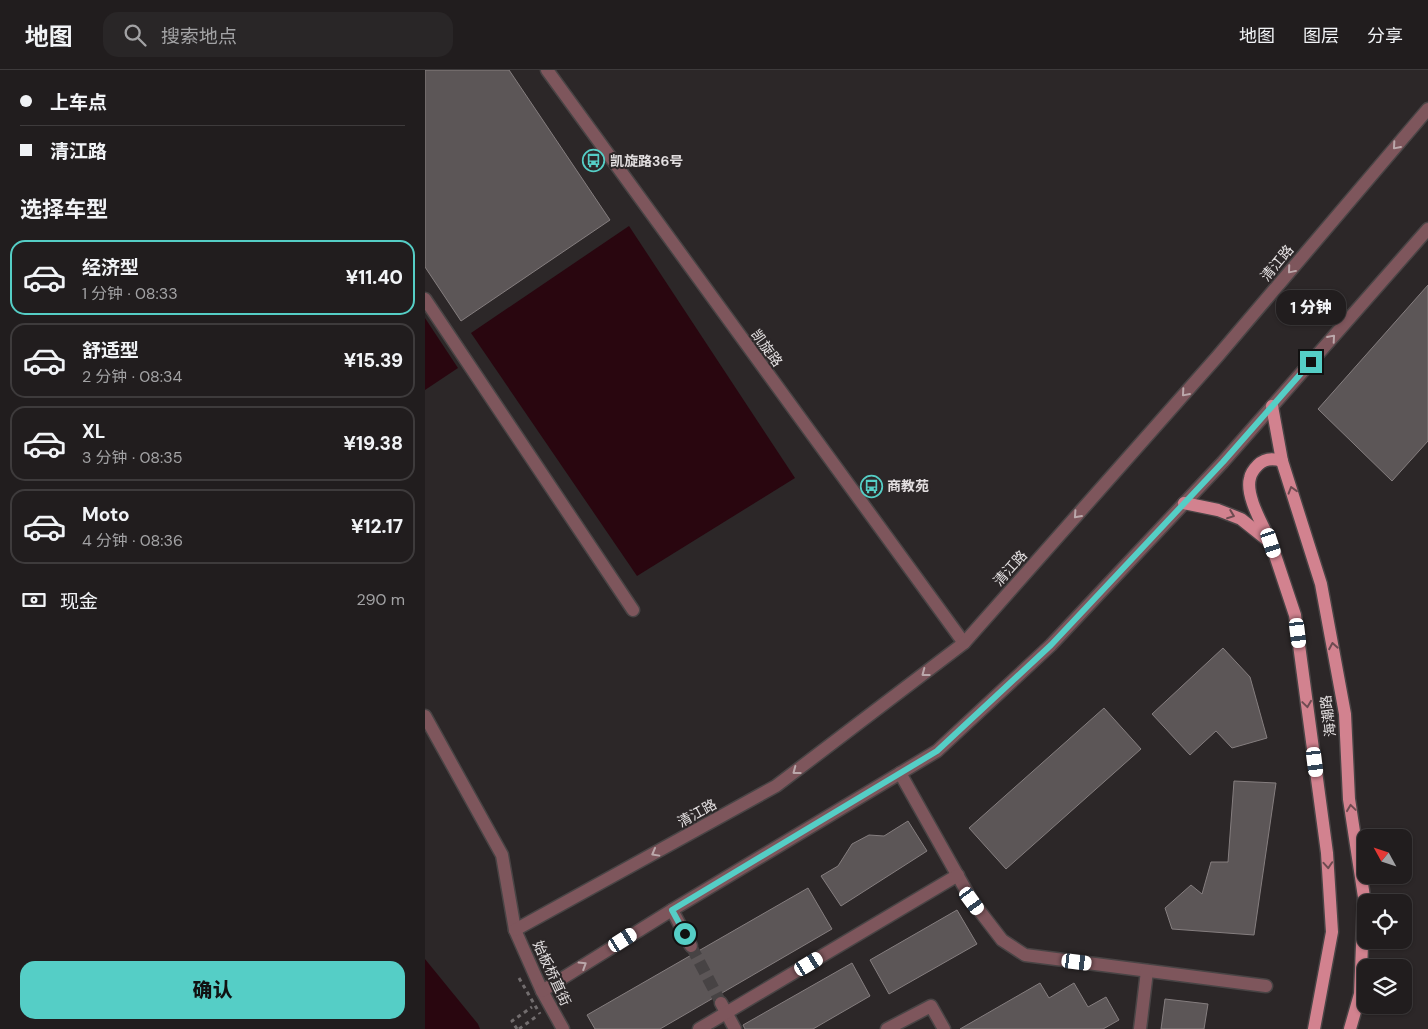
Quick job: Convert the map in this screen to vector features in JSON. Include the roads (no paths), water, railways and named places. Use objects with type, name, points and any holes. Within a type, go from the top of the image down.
[{"type":"main road","name":"海潮路","points":[[1272,406],[1283,461],[1321,584],[1345,714],[1349,799],[1364,897],[1360,994],[1350,1029]]},
{"type":"main road","name":"海潮路","points":[[1283,461],[1274,458],[1262,461],[1253,471],[1249,480],[1250,497],[1271,543],[1295,615],[1327,853],[1332,932],[1314,1029]]},
{"type":"main road","points":[[1184,503],[1218,510],[1241,519],[1271,543]]},
{"type":"street","name":"凯旋路","points":[[547,70],[964,643]]},
{"type":"street","name":"清江路","points":[[515,930],[776,786],[964,643],[1211,364],[1428,109]]},
{"type":"street","points":[[542,996],[672,910],[937,751],[1051,645],[1223,462],[1428,229]]},
{"type":"street","points":[[425,299],[633,610]]},
{"type":"street","name":"始板桥直街","points":[[425,716],[502,855],[515,930],[542,996],[563,1029]]},
{"type":"street","points":[[900,773],[972,901],[1002,940],[1025,955],[1266,986]]},
{"type":"street","points":[[699,1029],[723,1008],[958,875]]},
{"type":"street","points":[[672,910],[691,946]]},
{"type":"street","points":[[1140,1029],[1147,971]]},
{"type":"street","points":[[887,1029],[931,1006],[944,1029]]},
{"type":"street","points":[[723,1008],[735,1029]]},
{"type":"tunnel","points":[[691,946],[721,1003]]},
{"type":"place","name":"凯旋路36号","points":[[594,161]]},
{"type":"place","name":"商教苑","points":[[871,486]]}]
